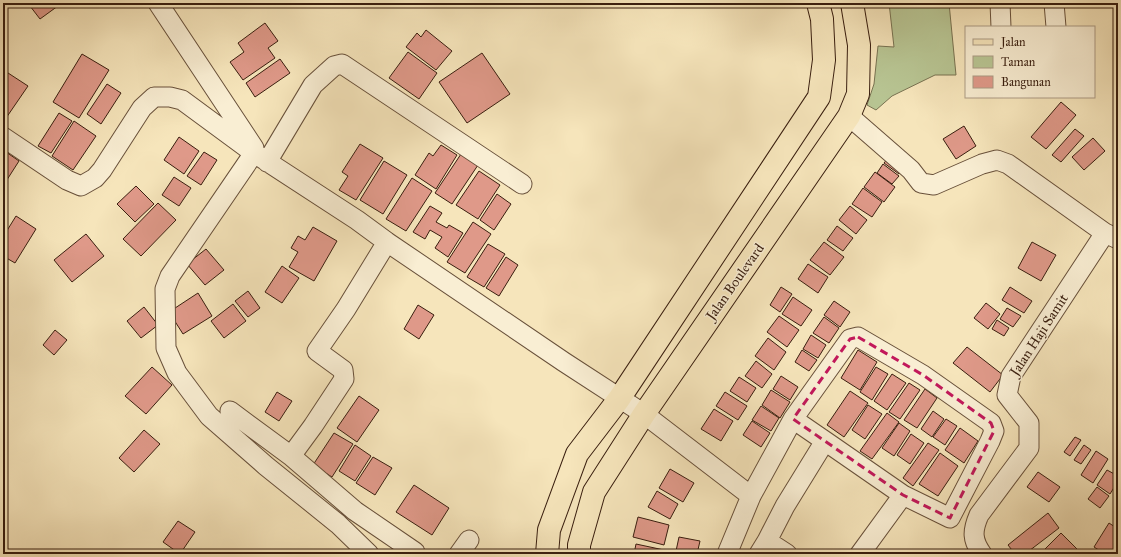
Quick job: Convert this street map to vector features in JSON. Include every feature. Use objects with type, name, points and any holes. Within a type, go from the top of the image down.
[{"type":"main road","points":[[547,554],[549,530],[577,454],[619,399],[819,97],[824,60],[822,19],[818,3]]},
{"type":"main road","name":"Jalan Boulevard","points":[[579,554],[579,544],[594,492],[644,414],[849,116],[858,94],[859,45],[852,3]]},
{"type":"street","points":[[158,3],[260,157]]},
{"type":"street","points":[[1000,3],[1001,26]]},
{"type":"street","points":[[1054,3],[1056,26]]},
{"type":"street","points":[[369,554],[338,524],[266,466],[209,416],[177,373],[166,348],[165,289],[170,276],[313,85],[334,66],[342,64],[522,184]]},
{"type":"street","points":[[3,137],[68,180],[81,186],[94,178],[102,170],[142,108],[154,97],[170,97],[182,100],[260,157],[357,220],[387,242],[619,399],[644,414],[751,496]]},
{"type":"street","points":[[849,116],[911,170],[921,183],[934,185],[982,164],[997,160],[1008,164],[1112,236]]},
{"type":"street","name":"Jalan Haji Samit","points":[[982,554],[976,545],[974,538],[976,522],[1029,448],[1029,423],[1007,395],[1011,376],[1112,236]]},
{"type":"street","points":[[291,456],[344,379],[342,370],[317,351],[346,309],[387,242]]},
{"type":"street","points":[[728,554],[751,496],[793,418],[850,339],[858,337],[923,375],[991,423],[994,431],[950,518],[903,495],[793,418]]},
{"type":"street","points":[[230,411],[291,456],[355,511],[415,552]]},
{"type":"street","points":[[787,554],[763,547],[784,506],[825,441]]},
{"type":"street","points":[[860,554],[903,495]]},
{"type":"highlighted area","points":[[858,337],[923,375],[991,423],[994,431],[950,518],[903,495],[793,419],[850,339]]},
{"type":"green space","points":[[889,3],[949,3],[956,75],[935,75],[892,96],[876,110],[867,105],[874,84],[878,46],[894,47]]},
{"type":"building","points":[[35,3],[62,3],[40,19],[30,6]]},
{"type":"building","points":[[265,23],[278,41],[268,48],[275,58],[243,80],[230,62],[244,52],[238,43]]},
{"type":"building","points":[[426,30],[452,51],[436,70],[406,47],[417,33],[421,37]]},
{"type":"building","points":[[408,52],[437,73],[419,99],[389,78]]},
{"type":"building","points":[[482,53],[510,94],[467,123],[439,82]]},
{"type":"building","points":[[82,54],[109,70],[79,118],[53,102]]},
{"type":"building","points":[[280,59],[290,73],[255,97],[246,83]]},
{"type":"building","points":[[5,71],[28,86],[4,121],[3,73]]},
{"type":"building","points":[[107,84],[121,93],[101,124],[87,114]]},
{"type":"building","points":[[1061,102],[1076,115],[1046,149],[1031,137]]},
{"type":"building","points":[[59,113],[72,121],[51,153],[38,146]]},
{"type":"building","points":[[74,121],[96,136],[73,170],[52,156]]},
{"type":"building","points":[[964,126],[976,146],[956,159],[943,139]]},
{"type":"building","points":[[1075,129],[1084,136],[1061,162],[1052,155]]},
{"type":"building","points":[[179,137],[199,151],[184,174],[164,160]]},
{"type":"building","points":[[1093,138],[1105,151],[1084,170],[1072,157]]},
{"type":"building","points":[[360,144],[383,158],[356,200],[339,190],[348,176],[342,172]]},
{"type":"building","points":[[441,145],[457,155],[436,189],[415,175],[429,153],[433,156]]},
{"type":"building","points":[[6,152],[19,161],[3,186],[3,157]]},
{"type":"building","points":[[204,152],[217,160],[201,185],[187,176]]},
{"type":"building","points":[[461,154],[478,165],[452,204],[435,193]]},
{"type":"building","points":[[889,157],[903,168],[899,174],[884,163]]},
{"type":"building","points":[[384,161],[407,175],[383,214],[360,200]]},
{"type":"building","points":[[883,164],[899,176],[892,184],[877,173]]},
{"type":"building","points":[[479,171],[500,185],[478,219],[456,205]]},
{"type":"building","points":[[875,172],[895,187],[884,202],[864,187]]},
{"type":"building","points":[[174,177],[191,188],[179,206],[162,195]]},
{"type":"building","points":[[412,178],[432,191],[406,231],[386,219]]},
{"type":"building","points":[[136,186],[154,204],[135,222],[117,204]]},
{"type":"building","points":[[863,188],[882,202],[872,217],[852,204]]},
{"type":"building","points":[[497,194],[511,204],[494,230],[480,220]]},
{"type":"building","points":[[158,203],[176,220],[141,256],[123,239]]},
{"type":"building","points":[[430,206],[442,213],[436,222],[447,228],[449,225],[463,233],[448,257],[435,248],[442,237],[430,230],[425,239],[413,232]]},
{"type":"building","points":[[850,206],[867,220],[856,234],[839,220]]},
{"type":"building","points":[[16,216],[36,229],[15,263],[3,256],[3,237]]},
{"type":"building","points":[[473,222],[491,234],[465,273],[447,262]]},
{"type":"building","points":[[837,226],[853,238],[843,251],[827,240]]},
{"type":"building","points":[[313,227],[337,241],[314,281],[289,267],[298,252],[291,248],[298,236],[305,240]]},
{"type":"building","points":[[86,234],[104,256],[72,282],[54,260]]},
{"type":"building","points":[[824,242],[844,257],[830,275],[810,260]]},
{"type":"building","points":[[1032,242],[1056,255],[1041,281],[1018,268]]},
{"type":"building","points":[[488,244],[505,254],[484,287],[467,277]]},
{"type":"building","points":[[206,249],[224,270],[205,285],[187,264]]},
{"type":"building","points":[[506,257],[518,265],[499,296],[486,288]]},
{"type":"building","points":[[808,264],[828,277],[818,293],[798,279]]},
{"type":"building","points":[[282,266],[299,278],[282,303],[265,292]]},
{"type":"building","points":[[781,287],[792,294],[780,312],[770,305]]},
{"type":"building","points":[[1010,287],[1032,301],[1024,313],[1002,300]]},
{"type":"building","points":[[248,291],[260,308],[248,317],[235,301]]},
{"type":"building","points":[[198,293],[212,316],[183,334],[169,312]]},
{"type":"building","points":[[793,297],[812,310],[801,326],[782,314]]},
{"type":"building","points":[[834,301],[850,312],[840,327],[824,315]]},
{"type":"building","points":[[986,303],[1000,314],[988,329],[974,318]]},
{"type":"building","points":[[233,304],[246,321],[224,338],[211,321]]},
{"type":"building","points":[[418,305],[434,315],[419,339],[404,329]]},
{"type":"building","points":[[144,307],[158,325],[141,338],[127,321]]},
{"type":"building","points":[[1007,308],[1021,316],[1013,327],[1000,319]]},
{"type":"building","points":[[779,316],[799,330],[787,347],[767,332]]},
{"type":"building","points":[[824,317],[839,328],[829,343],[813,333]]},
{"type":"building","points":[[997,320],[1009,328],[1004,336],[992,329]]},
{"type":"building","points":[[55,330],[67,340],[54,355],[43,345]]},
{"type":"building","points":[[811,335],[826,345],[818,358],[803,349]]},
{"type":"building","points":[[768,338],[786,352],[774,370],[755,356]]},
{"type":"building","points":[[967,347],[1003,375],[990,392],[953,363]]},
{"type":"building","points":[[802,350],[817,360],[809,371],[795,362]]},
{"type":"building","points":[[858,350],[877,362],[860,390],[841,378]]},
{"type":"building","points":[[756,361],[772,374],[762,388],[745,376]]},
{"type":"building","points":[[152,367],[172,385],[146,414],[125,396]]},
{"type":"building","points":[[876,367],[888,374],[872,400],[860,392]]},
{"type":"building","points":[[892,374],[906,383],[887,410],[874,401]]},
{"type":"building","points":[[781,376],[798,387],[790,400],[773,389]]},
{"type":"building","points":[[739,377],[756,388],[747,402],[730,391]]},
{"type":"building","points":[[909,383],[920,390],[900,419],[889,412]]},
{"type":"building","points":[[925,389],[937,398],[917,428],[904,420]]},
{"type":"building","points":[[771,390],[790,402],[780,418],[762,405]]},
{"type":"building","points":[[850,391],[868,403],[844,437],[827,425]]},
{"type":"building","points":[[277,392],[292,401],[279,421],[265,412]]},
{"type":"building","points":[[725,392],[747,406],[738,420],[716,406]]},
{"type":"building","points":[[359,396],[379,410],[357,442],[337,428]]},
{"type":"building","points":[[868,405],[882,414],[865,439],[852,430]]},
{"type":"building","points":[[761,406],[779,418],[771,431],[752,420]]},
{"type":"building","points":[[714,409],[733,421],[721,441],[701,429]]},
{"type":"building","points":[[933,411],[944,419],[932,437],[921,429]]},
{"type":"building","points":[[887,413],[899,422],[872,459],[860,451]]},
{"type":"building","points":[[946,419],[957,426],[945,445],[933,437]]},
{"type":"building","points":[[752,421],[770,433],[761,447],[743,435]]},
{"type":"building","points":[[899,423],[910,431],[894,456],[882,448]]},
{"type":"building","points":[[960,428],[978,441],[964,463],[945,450]]},
{"type":"building","points":[[144,430],[160,444],[134,472],[119,458]]},
{"type":"building","points":[[334,433],[353,444],[332,477],[313,465]]},
{"type":"building","points":[[911,434],[924,443],[910,464],[897,455]]},
{"type":"building","points":[[1075,437],[1081,440],[1070,456],[1064,452]]},
{"type":"building","points":[[928,443],[939,450],[913,486],[903,478]]},
{"type":"building","points":[[355,445],[371,456],[355,481],[339,471]]},
{"type":"building","points":[[1084,445],[1091,450],[1081,464],[1074,460]]},
{"type":"building","points":[[1096,451],[1108,459],[1093,483],[1081,475]]},
{"type":"building","points":[[940,453],[958,466],[938,496],[919,484]]},
{"type":"building","points":[[373,457],[392,468],[375,495],[356,483]]},
{"type":"building","points":[[670,469],[694,483],[683,502],[659,488]]},
{"type":"building","points":[[1107,470],[1118,476],[1118,481],[1110,494],[1097,485]]},
{"type":"building","points":[[1038,472],[1060,487],[1049,502],[1027,487]]},
{"type":"building","points":[[414,485],[449,508],[432,535],[396,512]]},
{"type":"building","points":[[1097,487],[1109,496],[1100,508],[1088,499]]},
{"type":"building","points":[[657,491],[678,504],[670,519],[648,507]]},
{"type":"building","points":[[1048,513],[1059,528],[1025,554],[1015,554],[1008,545]]},
{"type":"building","points":[[638,517],[669,525],[664,545],[633,537]]},
{"type":"building","points":[[178,521],[195,532],[180,554],[163,542]]},
{"type":"building","points":[[1109,523],[1118,529],[1118,544],[1112,554],[1105,554],[1094,547]]},
{"type":"building","points":[[1061,533],[1082,554],[1040,554]]},
{"type":"building","points":[[679,537],[700,541],[697,554],[676,551]]},
{"type":"building","points":[[636,544],[664,550],[663,554],[634,554]]}]
